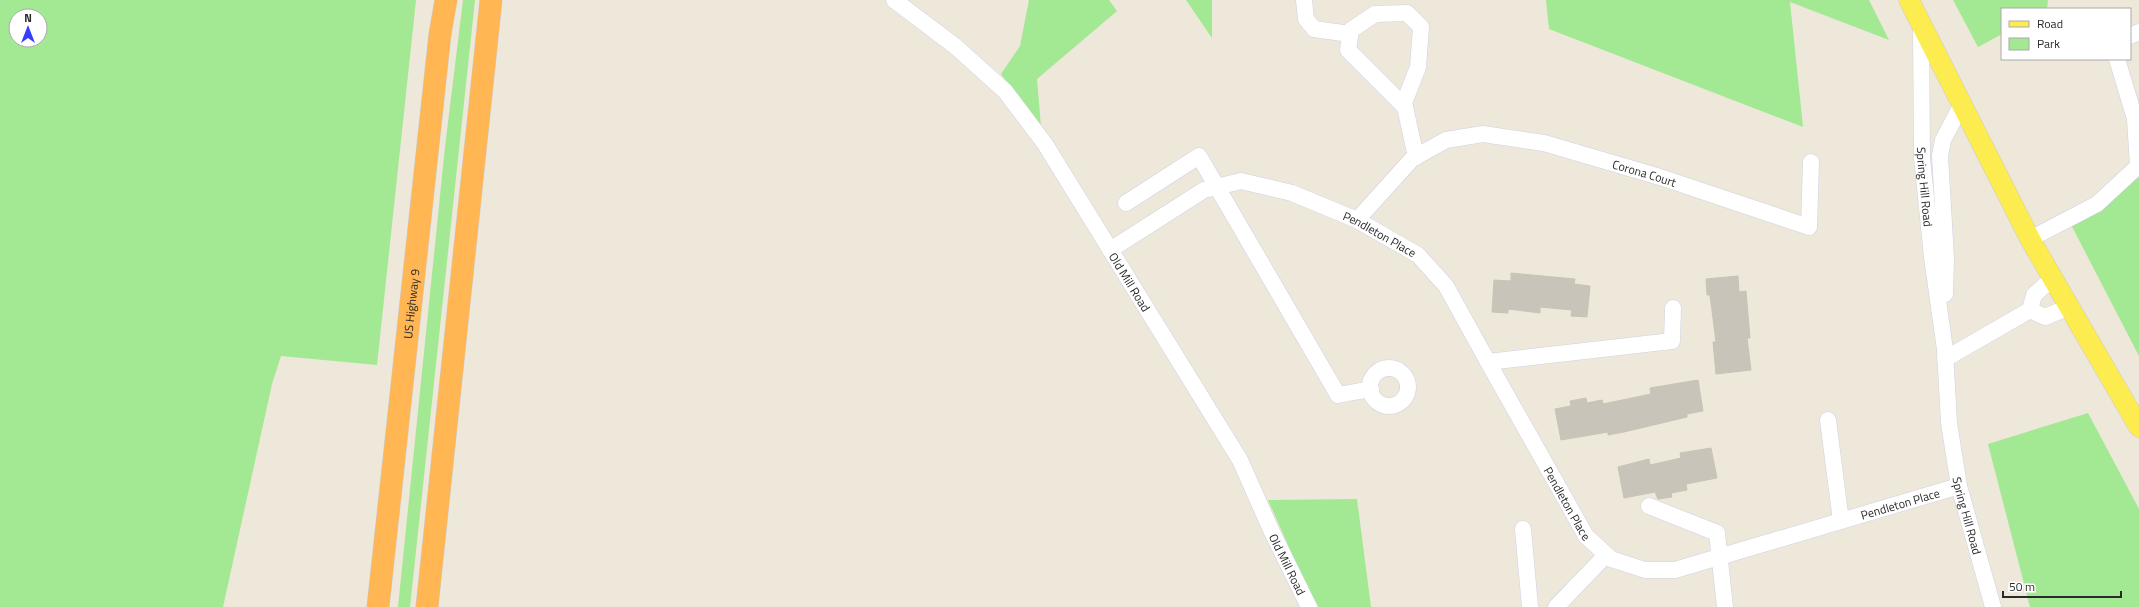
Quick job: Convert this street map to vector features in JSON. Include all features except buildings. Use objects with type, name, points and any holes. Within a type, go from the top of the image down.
[{"type":"highway","name":"US Highway 9","points":[[378,607],[440,34],[446,0]]},
{"type":"highway","points":[[427,607],[491,6]]},
{"type":"main road","points":[[1910,0],[2030,239],[2139,427]]},
{"type":"street","name":"Old Mill Road","points":[[894,0],[955,46],[1005,91],[1045,144],[1240,460],[1271,530],[1309,607]]},
{"type":"street","points":[[1304,0],[1306,19],[1314,29],[1350,34]]},
{"type":"street","points":[[1405,107],[1348,50],[1351,30],[1375,14],[1407,13],[1421,27],[1418,66],[1404,103],[1405,107],[1416,157]]},
{"type":"street","name":"Spring Hill Road","points":[[1921,23],[1922,158],[1932,257],[1945,354]]},
{"type":"street","points":[[2030,239],[2097,204],[2138,166],[2136,118],[2117,60]]},
{"type":"street","name":"Spring Hill Road","points":[[1962,104],[1943,140],[1940,156],[1946,258],[1945,354],[1949,423],[1959,486],[1993,607]]},
{"type":"street","name":"Corona Court","points":[[1357,220],[1416,157],[1446,140],[1483,134],[1544,143],[1660,176],[1809,227],[1811,162]]},
{"type":"street","points":[[1126,203],[1200,156],[1338,395],[1371,389]]},
{"type":"street","name":"Pendleton Place","points":[[1110,250],[1204,190],[1241,182],[1292,193],[1357,220],[1418,255],[1446,286],[1586,536],[1611,559],[1644,570],[1676,570],[1959,486]]},
{"type":"street","points":[[1945,354],[2030,310],[2034,295],[2053,278]]},
{"type":"street","points":[[2030,310],[2045,317],[2069,307]]},
{"type":"street","points":[[1488,362],[1672,341],[1673,308]]},
{"type":"street","points":[[1828,420],[1841,521]]},
{"type":"street","points":[[1649,506],[1717,533],[1725,607]]},
{"type":"street","points":[[1523,529],[1530,607]]},
{"type":"street","points":[[1556,607],[1606,555]]},
{"type":"green space","points":[[0,0],[416,0],[377,365],[281,356],[272,384],[223,607],[0,607]]},
{"type":"green space","points":[[463,0],[475,0],[410,607],[398,607],[445,147]]},
{"type":"green space","points":[[1029,0],[1109,0],[1117,11],[1037,79],[1041,127],[1001,74],[1020,46]]},
{"type":"green space","points":[[1186,0],[1212,0],[1212,38]]},
{"type":"green space","points":[[1546,0],[1869,0],[1889,40],[1790,2],[1803,127],[1549,29]]},
{"type":"green space","points":[[1953,0],[2048,0],[2047,8],[2001,8],[2001,35],[1978,47]]},
{"type":"green space","points":[[2139,174],[2139,356],[2066,215]]},
{"type":"green space","points":[[2088,413],[2139,509],[2139,607],[2030,607],[1988,444]]},
{"type":"green space","points":[[1357,499],[1371,607],[1319,607],[1309,592],[1268,500]]}]
